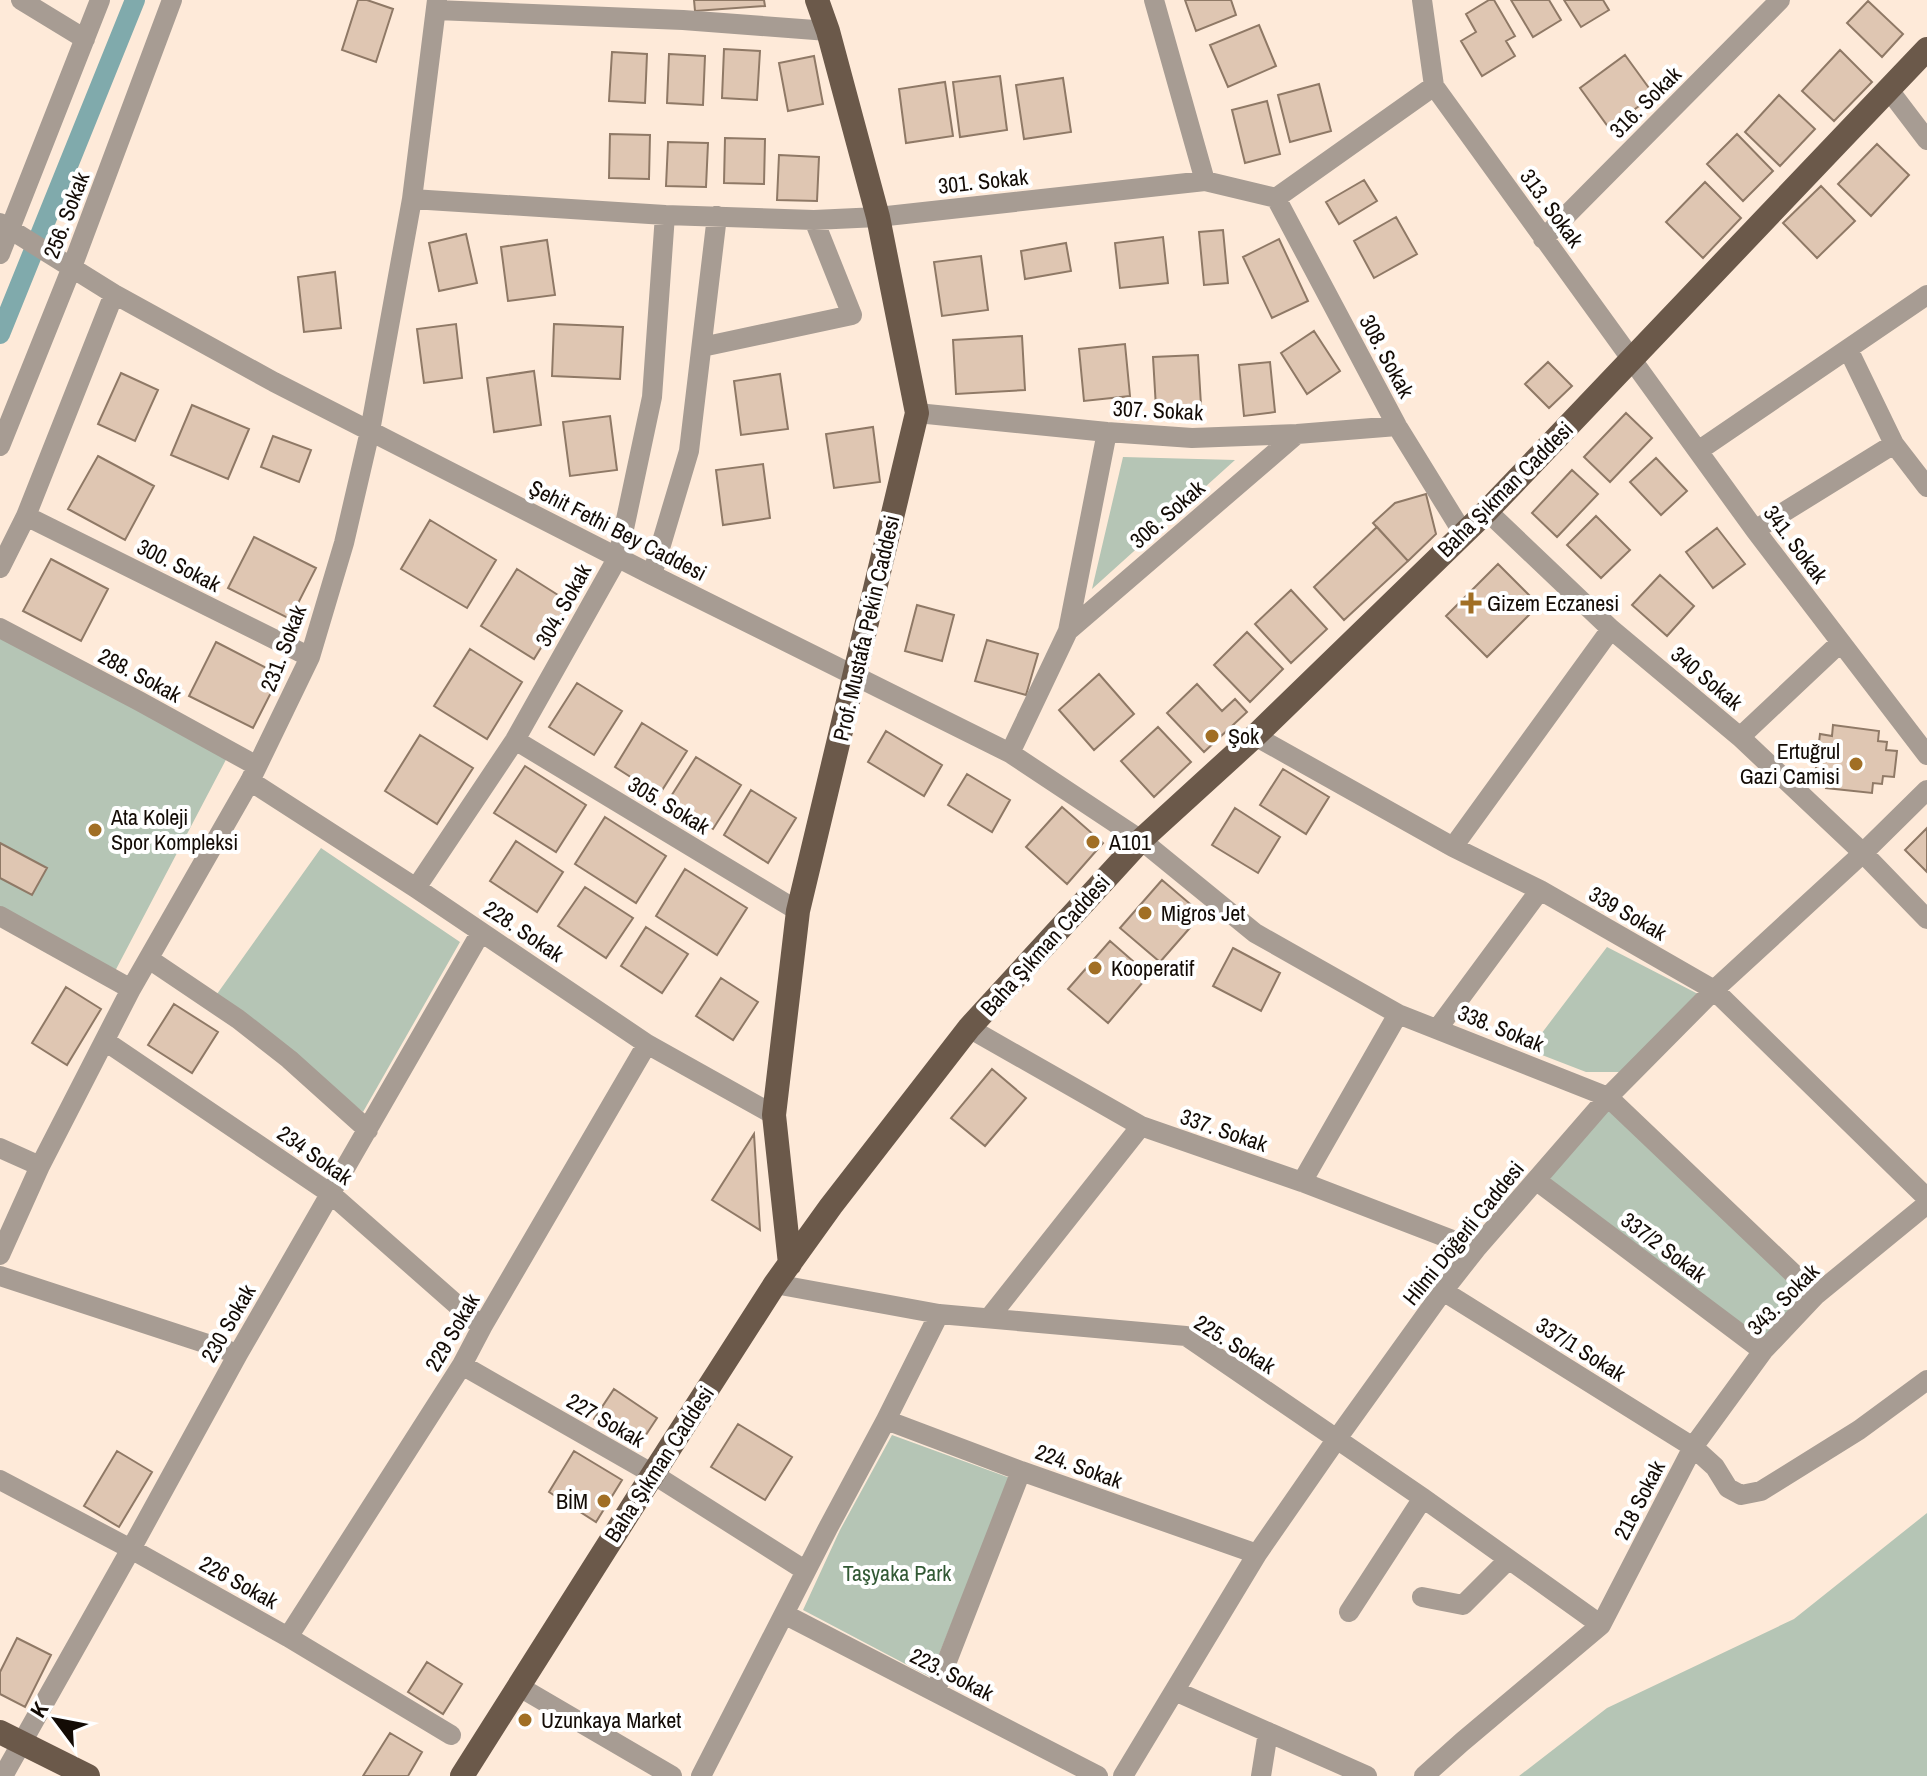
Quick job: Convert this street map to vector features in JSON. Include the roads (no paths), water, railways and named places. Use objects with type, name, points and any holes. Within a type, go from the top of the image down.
[{"type":"main road","name":"Prof. Mustafa Pekin Caddesi","points":[[783,1274],[774,1115],[798,911],[917,413],[878,217],[817,0]]},
{"type":"main road","name":"Baha Şıkman Caddesi","points":[[462,1776],[783,1274],[831,1206],[969,1028],[1141,840],[1255,736],[1487,511],[1927,49]]},
{"type":"main road","points":[[0,1732],[88,1776]]},
{"type":"street","points":[[21,0],[85,39]]},
{"type":"street","points":[[0,254],[5,226],[100,0]]},
{"type":"street","name":"256. Sokak","points":[[0,446],[72,267],[172,0]]},
{"type":"street","points":[[1154,0],[1205,181]]},
{"type":"street","points":[[1276,198],[1434,86],[1422,0]]},
{"type":"street","name":"316. Sokak","points":[[1543,239],[1780,0]]},
{"type":"street","points":[[437,5],[828,31]]},
{"type":"street","name":"231. Sokak","points":[[0,1255],[40,1166],[131,989],[254,774],[310,657],[344,543],[370,431],[412,199],[437,5]]},
{"type":"street","name":"313. Sokak","points":[[1434,86],[1632,358]]},
{"type":"street","points":[[1889,90],[1927,140]]},
{"type":"street","name":"301. Sokak","points":[[412,199],[665,215],[814,220],[878,217],[1205,181],[1276,198]]},
{"type":"street","name":"308. Sokak","points":[[1276,198],[1397,426],[1463,533]]},
{"type":"street","name":"304. Sokak","points":[[416,888],[515,740],[618,557],[652,397],[665,215]]},
{"type":"street","points":[[652,575],[689,451],[717,216]]},
{"type":"street","points":[[702,347],[852,315],[814,220]]},
{"type":"street","name":"Şehit Fethi Bey Caddesi","points":[[5,226],[114,294],[274,382],[1010,753],[1141,840]]},
{"type":"street","points":[[0,568],[26,516],[114,294]]},
{"type":"street","points":[[1698,451],[1927,295]]},
{"type":"street","points":[[1848,349],[1894,444],[1927,487]]},
{"type":"street","name":"341. Sokak","points":[[1632,358],[1755,530],[1927,755]]},
{"type":"street","name":"307. Sokak","points":[[917,413],[1192,438],[1397,426]]},
{"type":"street","points":[[1010,753],[1068,631],[1107,432]]},
{"type":"street","name":"306. Sokak","points":[[1068,631],[1297,434]]},
{"type":"street","points":[[1755,530],[1894,444]]},
{"type":"street","name":"340 Sokak","points":[[1487,511],[1611,629],[1740,737],[1863,853],[1927,919]]},
{"type":"street","name":"300. Sokak","points":[[26,516],[310,657]]},
{"type":"street","name":"288. Sokak","points":[[0,629],[139,701],[254,774]]},
{"type":"street","points":[[1453,847],[1611,629]]},
{"type":"street","points":[[1740,737],[1840,643]]},
{"type":"street","name":"339 Sokak","points":[[1255,736],[1453,847],[1540,890],[1714,990],[1927,1201]]},
{"type":"street","name":"305. Sokak","points":[[515,740],[798,911]]},
{"type":"street","name":"228. Sokak","points":[[254,774],[647,1044],[774,1115]]},
{"type":"street","name":"Hilmi Döğerli Caddesi","points":[[1132,1773],[1175,1691],[1257,1554],[1476,1249],[1608,1097],[1714,990],[1927,790]]},
{"type":"street","name":"338. Sokak","points":[[1141,840],[1255,933],[1398,1014],[1608,1097],[1816,1295]]},
{"type":"street","points":[[1438,1028],[1540,890]]},
{"type":"street","points":[[0,916],[131,989]]},
{"type":"street","name":"230 Sokak","points":[[3,1776],[238,1354],[481,932]]},
{"type":"street","points":[[149,959],[238,1019],[289,1059],[368,1130]]},
{"type":"street","points":[[1302,1182],[1398,1014]]},
{"type":"street","name":"337. Sokak","points":[[969,1028],[1141,1126],[1302,1182],[1476,1249]]},
{"type":"street","name":"234 Sokak","points":[[105,1041],[331,1194],[482,1327]]},
{"type":"street","name":"229 Sokak","points":[[288,1637],[462,1365],[647,1044]]},
{"type":"street","points":[[989,1318],[1141,1126]]},
{"type":"street","points":[[0,1148],[40,1166]]},
{"type":"street","name":"337/2 Sokak","points":[[1537,1181],[1763,1351]]},
{"type":"street","name":"343. Sokak","points":[[1693,1447],[1763,1351],[1816,1295],[1927,1201]]},
{"type":"street","name":"225. Sokak","points":[[783,1274],[939,1314],[1186,1336],[1423,1498],[1601,1625]]},
{"type":"street","points":[[0,1276],[238,1354]]},
{"type":"street","name":"337/1 Sokak","points":[[1443,1291],[1693,1447]]},
{"type":"street","points":[[701,1776],[939,1314]]},
{"type":"street","name":"227 Sokak","points":[[462,1365],[653,1474],[806,1571]]},
{"type":"street","name":"218 Sokak","points":[[1424,1776],[1601,1625],[1693,1447],[1715,1467],[1728,1488],[1741,1495],[1761,1491],[1859,1430],[1927,1380]]},
{"type":"street","name":"224. Sokak","points":[[886,1420],[1257,1554]]},
{"type":"street","points":[[935,1692],[1021,1471]]},
{"type":"street","name":"226 Sokak","points":[[0,1480],[288,1637],[451,1735]]},
{"type":"street","points":[[1349,1612],[1423,1498]]},
{"type":"street","points":[[1422,1597],[1463,1605],[1508,1560]]},
{"type":"street","name":"223. Sokak","points":[[784,1614],[1098,1776]]},
{"type":"street","points":[[518,1686],[672,1776]]},
{"type":"street","points":[[1175,1691],[1367,1776]]},
{"type":"street","points":[[1261,1776],[1268,1732]]},
{"type":"waterway","points":[[0,334],[135,0]]},
{"type":"place","name":"Gizem Eczanesi","points":[[1471,603]]},
{"type":"place","name":"Şok","points":[[1212,736]]},
{"type":"place","name":"Ertuğrul Gazi Camisi","points":[[1856,764]]},
{"type":"place","name":"Ata Koleji Spor Kompleksi","points":[[95,830]]},
{"type":"place","name":"A101","points":[[1093,842]]},
{"type":"place","name":"Migros Jet","points":[[1145,913]]},
{"type":"place","name":"Kooperatif","points":[[1095,968]]},
{"type":"place","name":"BİM","points":[[604,1501]]},
{"type":"place","name":"Uzunkaya Market","points":[[525,1720]]},
{"type":"park label","name":"Taşyaka Park","points":[[897,1573]]}]
